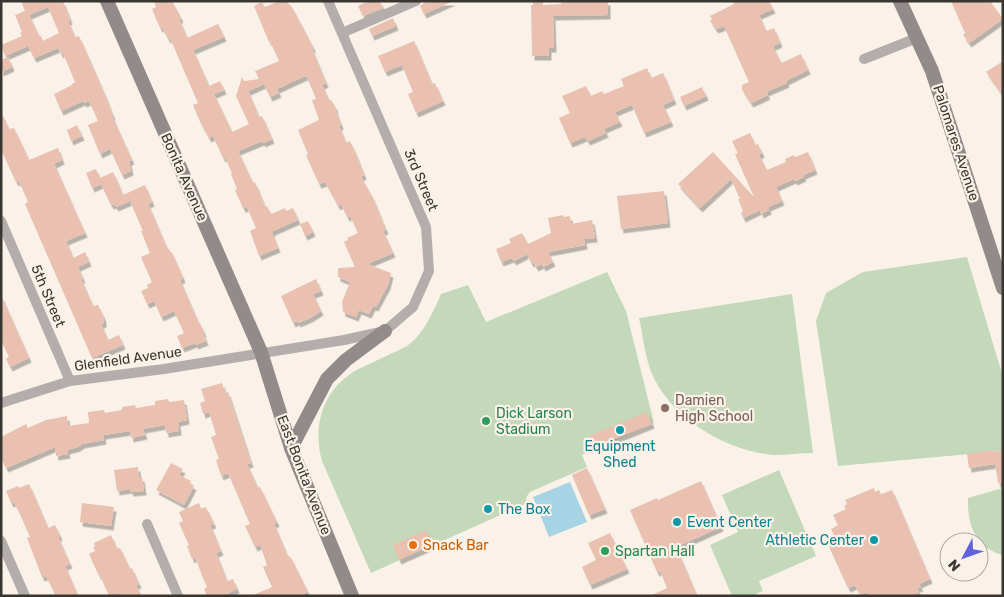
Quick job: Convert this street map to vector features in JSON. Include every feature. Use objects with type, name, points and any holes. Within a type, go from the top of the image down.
[{"type":"main road","name":"Bonita Avenue","points":[[107,1],[261,352]]},
{"type":"main road","name":"Palomares Avenue","points":[[900,1],[932,71],[1003,288]]},
{"type":"main road","points":[[291,448],[327,379],[346,360],[385,331]]},
{"type":"main road","name":"East Bonita Avenue","points":[[261,352],[291,448],[352,596]]},
{"type":"street","name":"3rd Street","points":[[261,352],[344,340],[385,331],[413,307],[429,271],[426,226],[328,1]]},
{"type":"street","points":[[342,33],[416,1]]},
{"type":"street","points":[[864,59],[917,38]]},
{"type":"street","name":"5th Street","points":[[1,221],[70,381]]},
{"type":"street","name":"Glenfield Avenue","points":[[1,403],[70,381],[164,369],[261,352]]},
{"type":"street","points":[[147,524],[178,596]]},
{"type":"street","points":[[1,541],[25,596]]},
{"type":"green space","points":[[967,257],[1003,377],[1003,451],[838,466],[816,321],[826,293],[863,272]]},
{"type":"green space","name":"Dick Larson Stadium","points":[[607,272],[626,311],[654,423],[582,455],[587,467],[530,492],[525,504],[371,573],[322,461],[319,449],[319,425],[322,413],[332,392],[339,383],[364,366],[411,343],[425,326],[441,294],[468,285],[486,322]]},
{"type":"green space","points":[[792,294],[813,453],[775,455],[738,447],[720,440],[703,430],[672,405],[652,374],[639,318]]},
{"type":"green space","points":[[779,470],[816,556],[759,581],[763,591],[751,596],[732,596],[710,545],[738,532],[722,495]]},
{"type":"green space","points":[[1003,488],[1003,555],[989,549],[989,532],[974,532],[969,517],[968,498]]},
{"type":"water","points":[[570,482],[587,522],[549,537],[533,497]]},
{"type":"building","points":[[21,1],[63,1],[70,20],[68,21],[75,37],[79,36],[132,160],[129,161],[131,171],[122,175],[110,149],[100,154],[88,125],[98,121],[89,101],[84,103],[83,101],[61,111],[54,94],[75,82],[63,53],[61,54],[58,48],[34,58],[28,46],[5,56],[1,45],[22,36],[15,15],[25,11]],"holes":[[[48,7],[59,33],[43,41],[29,15]]]},
{"type":"building","points":[[154,1],[172,1],[181,18],[179,19],[187,38],[218,24],[224,37],[193,50],[209,86],[220,81],[224,90],[214,94],[232,132],[249,124],[236,96],[242,77],[244,81],[259,79],[255,71],[279,61],[254,6],[262,2],[265,7],[279,1],[286,1],[292,7],[313,47],[312,49],[326,83],[322,85],[329,100],[331,100],[336,108],[341,125],[339,126],[346,143],[350,141],[355,152],[364,175],[361,177],[372,196],[386,230],[383,231],[393,253],[367,264],[391,273],[388,285],[376,307],[373,306],[369,314],[359,310],[356,317],[343,312],[342,302],[350,282],[338,277],[338,268],[355,267],[344,242],[348,240],[347,238],[358,233],[350,216],[347,217],[341,204],[338,206],[325,182],[319,184],[306,155],[308,154],[298,130],[319,120],[312,100],[316,99],[307,77],[305,76],[277,89],[279,93],[270,97],[264,84],[248,91],[259,117],[262,116],[272,139],[238,151],[253,183],[255,182],[265,207],[267,206],[271,214],[285,208],[286,211],[293,208],[298,220],[273,231],[272,233],[278,248],[259,256],[250,231],[256,228],[247,207],[243,208],[235,190],[237,189],[225,157],[223,158],[213,136],[209,138],[201,124],[193,105],[198,103],[170,38],[168,39],[162,27],[160,28],[152,9],[156,7]]},
{"type":"building","points":[[369,1],[380,1],[383,8],[363,16],[358,6]]},
{"type":"building","points":[[427,1],[453,1],[424,14],[420,6]]},
{"type":"building","points":[[533,1],[543,1],[543,5],[561,4],[561,1],[608,1],[608,15],[553,16],[554,48],[549,48],[549,56],[532,56],[531,5],[533,5]]},
{"type":"building","points":[[733,1],[769,1],[773,9],[759,15],[766,31],[774,28],[780,43],[773,46],[781,63],[801,54],[808,70],[786,81],[787,83],[766,92],[768,95],[751,103],[742,90],[742,85],[749,82],[724,26],[716,29],[710,21],[712,19],[710,16],[734,4]]},
{"type":"building","points":[[951,1],[990,1],[1003,19],[969,43],[963,35],[965,33]]},
{"type":"building","points":[[393,18],[396,26],[372,36],[369,29]]},
{"type":"building","points":[[414,41],[432,84],[435,83],[443,101],[416,113],[408,94],[413,92],[402,65],[385,72],[378,56]]},
{"type":"building","points":[[8,57],[12,67],[1,72],[1,60]]},
{"type":"building","points":[[1003,61],[1003,96],[986,72]]},
{"type":"building","points":[[647,68],[651,78],[663,73],[674,100],[663,105],[671,122],[644,133],[632,105],[615,112],[620,122],[604,129],[606,133],[588,141],[585,137],[570,143],[559,118],[570,113],[562,96],[586,86],[591,96],[602,91],[604,94],[624,86],[621,79]]},
{"type":"building","points":[[702,87],[706,96],[684,106],[680,97]]},
{"type":"building","points":[[1,112],[9,129],[14,128],[29,160],[58,148],[62,160],[54,164],[85,233],[66,241],[73,258],[85,252],[89,262],[78,267],[83,279],[81,279],[93,306],[98,305],[104,318],[104,323],[101,324],[108,340],[119,335],[123,345],[92,358],[25,204],[28,202],[26,197],[19,181],[15,180],[1,149]]},
{"type":"building","points":[[77,125],[82,136],[71,141],[67,130]]},
{"type":"building","points":[[750,133],[755,145],[758,144],[762,153],[759,155],[767,170],[786,162],[785,159],[794,155],[795,157],[808,152],[815,170],[795,181],[794,179],[776,187],[782,201],[768,207],[769,210],[761,214],[760,210],[743,218],[741,213],[743,211],[738,199],[740,199],[731,179],[700,208],[678,184],[713,152],[754,197],[735,154],[738,153],[732,141]]},
{"type":"building","points":[[96,169],[100,178],[113,172],[123,195],[145,185],[152,202],[148,204],[166,246],[172,253],[183,278],[180,280],[200,323],[206,341],[182,348],[177,336],[184,333],[174,311],[161,317],[154,301],[147,304],[141,291],[148,288],[147,285],[152,282],[141,257],[150,253],[141,231],[143,231],[130,201],[116,207],[114,204],[111,205],[101,184],[92,188],[86,173]]},
{"type":"building","points":[[664,191],[668,223],[621,229],[617,196]]},
{"type":"building","points":[[563,215],[564,217],[570,216],[571,224],[592,220],[595,238],[584,239],[585,245],[548,252],[553,262],[543,267],[542,264],[536,267],[533,262],[531,263],[527,254],[514,261],[512,258],[501,262],[496,249],[511,243],[509,239],[522,233],[528,244],[551,233],[548,218]]},
{"type":"building","points":[[308,221],[313,232],[305,236],[300,224]]},
{"type":"building","points":[[316,279],[321,291],[313,294],[321,311],[310,318],[293,323],[281,296]]},
{"type":"building","points":[[1,295],[29,358],[10,367],[6,359],[9,357],[1,340]]},
{"type":"building","points":[[222,383],[225,393],[228,392],[251,463],[247,464],[277,522],[274,524],[288,557],[290,556],[308,592],[300,596],[251,596],[272,587],[263,567],[267,565],[260,545],[255,547],[245,526],[250,524],[228,473],[221,476],[216,460],[219,459],[211,437],[216,435],[209,412],[203,414],[200,403],[205,401],[201,389]]},
{"type":"building","points":[[168,399],[169,402],[184,400],[187,420],[178,422],[179,431],[166,433],[165,425],[143,429],[145,435],[131,438],[130,431],[103,435],[104,440],[82,444],[67,450],[68,454],[56,456],[55,447],[6,468],[1,458],[1,437],[26,424],[28,428],[46,420],[67,416],[68,426],[89,423],[88,412],[104,410],[105,413],[122,410],[122,407],[135,405],[136,408],[155,405],[155,401]]},
{"type":"building","name":"Equipment Shed","points":[[647,412],[652,424],[593,448],[589,436]]},
{"type":"building","points":[[992,450],[993,452],[1003,451],[1003,483],[998,483],[995,464],[969,468],[967,454]]},
{"type":"building","points":[[171,463],[183,469],[179,475],[191,481],[190,483],[194,486],[184,505],[156,490]]},
{"type":"building","points":[[138,467],[139,478],[142,477],[144,491],[131,492],[130,489],[117,491],[114,470]]},
{"type":"building","points":[[587,468],[605,509],[589,515],[572,475]]},
{"type":"building","name":"Event Center","points":[[701,481],[721,527],[678,546],[679,548],[677,549],[697,596],[650,596],[667,588],[660,571],[657,572],[630,510]]},
{"type":"building","points":[[29,484],[48,528],[55,525],[60,536],[58,537],[70,564],[65,566],[78,596],[56,596],[46,576],[42,577],[27,538],[30,537],[14,502],[11,503],[6,491]]},
{"type":"building","name":"Athletic Center","points":[[874,488],[875,492],[879,490],[881,494],[892,490],[930,579],[919,584],[921,587],[917,588],[919,593],[912,596],[868,596],[867,592],[860,595],[855,585],[848,588],[830,549],[828,543],[836,539],[831,529],[838,525],[833,515],[846,509],[844,506],[847,504],[845,500]]},
{"type":"building","points":[[82,503],[114,507],[111,526],[80,522]]},
{"type":"building","points":[[199,503],[201,509],[206,507],[214,524],[210,525],[221,551],[216,553],[227,581],[233,579],[237,589],[222,596],[207,596],[204,589],[207,587],[195,557],[192,559],[187,546],[189,545],[179,523],[183,521],[179,512]]},
{"type":"building","name":"Snack Bar","points":[[426,530],[433,545],[399,560],[393,545]]},
{"type":"building","name":"Spartan Hall","points":[[610,533],[627,569],[590,585],[582,567],[596,560],[588,543]]},
{"type":"building","points":[[111,535],[117,549],[120,548],[130,569],[132,568],[139,584],[136,585],[141,596],[118,596],[116,593],[109,596],[99,576],[89,554],[95,551],[94,543]]},
{"type":"place","name":"Damien High School","points":[[665,408]]},
{"type":"place","name":"Dick Larson Stadium","points":[[486,421]]},
{"type":"place","name":"Equipment Shed","points":[[620,430]]},
{"type":"place","name":"The Box","points":[[488,509]]},
{"type":"place","name":"Event Center","points":[[677,522]]},
{"type":"place","name":"Athletic Center","points":[[874,540]]},
{"type":"place","name":"Snack Bar","points":[[413,545]]},
{"type":"place","name":"Spartan Hall","points":[[605,551]]}]
